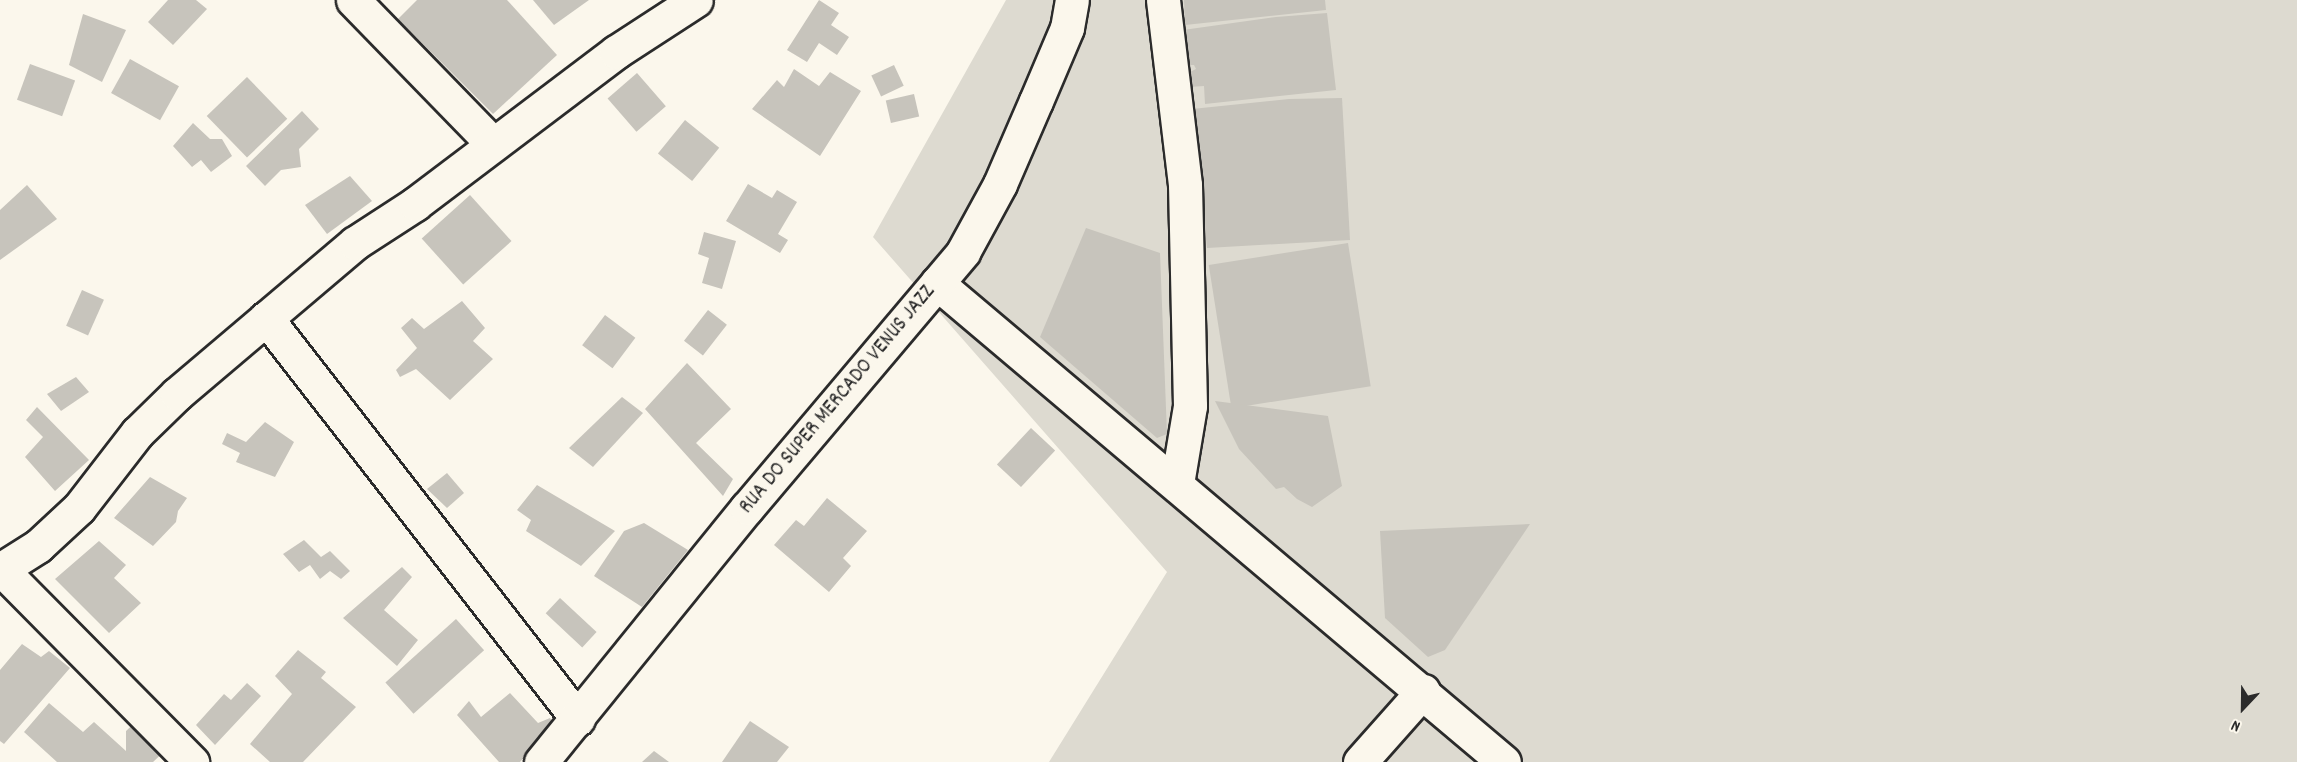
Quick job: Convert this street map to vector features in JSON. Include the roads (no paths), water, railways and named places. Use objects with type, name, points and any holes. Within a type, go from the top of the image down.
[{"type":"street","points":[[352,0],[494,144]]},
{"type":"street","points":[[192,762],[0,569],[38,546],[79,508],[137,433],[228,348],[355,243],[415,204],[616,52],[696,0]]},
{"type":"street","name":"RUA DO SUPER MERCADO VENUS JAZZ","points":[[541,762],[747,508],[963,252],[1000,184],[1067,28],[1072,0]]},
{"type":"street","points":[[1162,0],[1185,185],[1190,406],[1177,484]]},
{"type":"street","points":[[937,283],[1423,691],[1504,762]]},
{"type":"street","points":[[266,318],[578,719]]},
{"type":"street","points":[[1360,762],[1423,691]]}]
